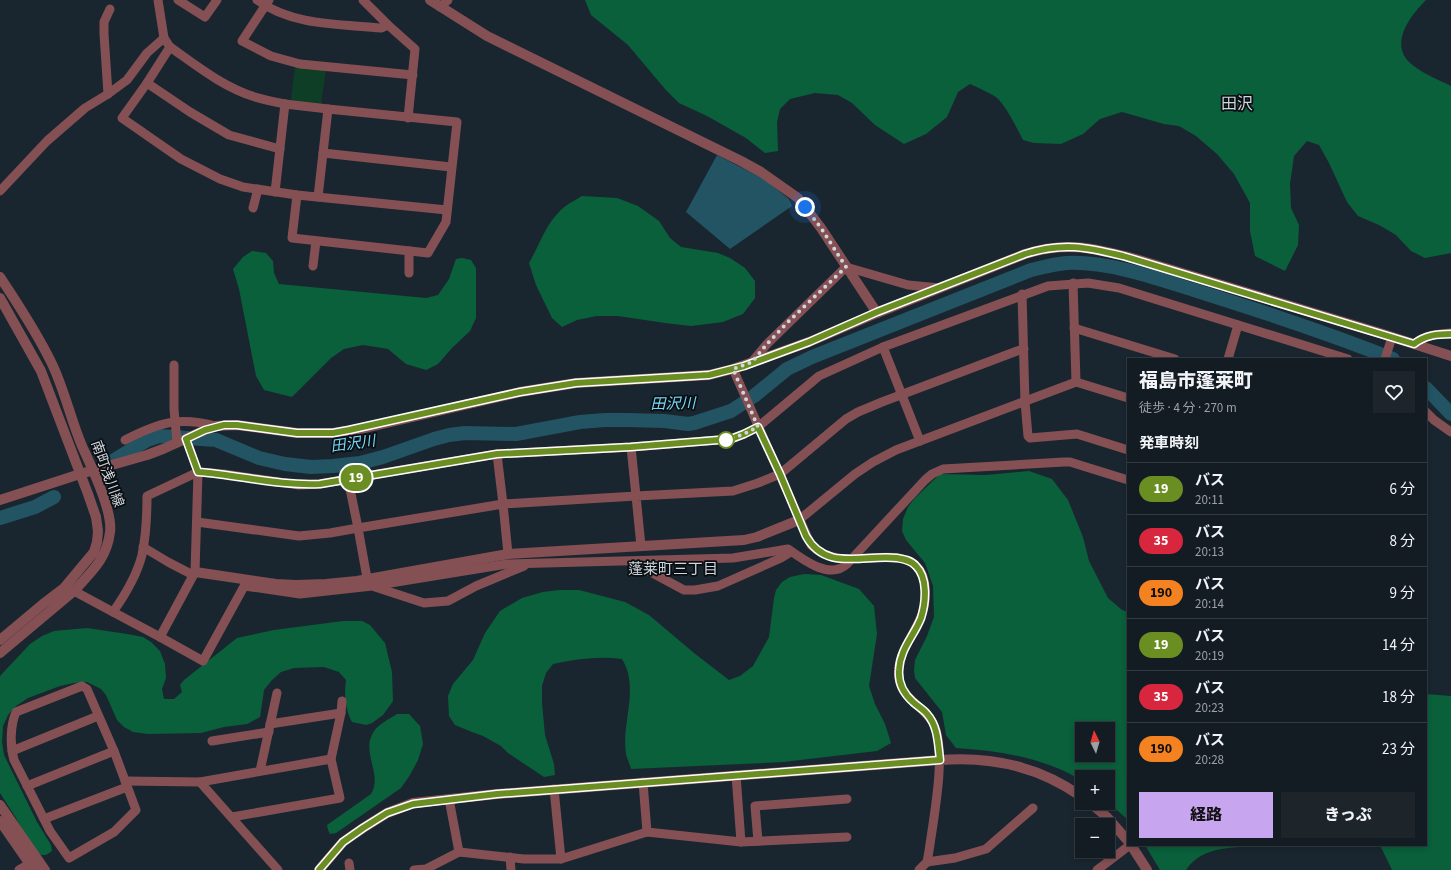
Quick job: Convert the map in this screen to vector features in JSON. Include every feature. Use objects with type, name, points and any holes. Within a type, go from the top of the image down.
[{"type":"street","points":[[158,0],[164,38],[170,47],[225,84],[255,97],[285,104],[457,122],[446,222],[428,253],[292,238],[297,195]]},
{"type":"street","points":[[178,0],[205,17],[217,0]]},
{"type":"street","points":[[257,0],[267,3],[291,18],[381,28],[388,25]]},
{"type":"street","points":[[363,0],[415,49],[408,118]]},
{"type":"street","points":[[430,0],[444,3],[487,36],[761,172],[798,198],[821,228],[877,312]]},
{"type":"street","points":[[267,3],[242,41],[271,56],[300,64],[413,75]]},
{"type":"street","points":[[108,94],[104,22],[110,9]]},
{"type":"street","points":[[0,191],[47,141],[85,108],[127,80],[147,53],[164,38]]},
{"type":"street","points":[[170,47],[122,118],[181,159],[220,179],[243,187],[297,195],[447,210]]},
{"type":"street","points":[[147,83],[190,112],[229,135],[280,149]]},
{"type":"street","points":[[275,192],[285,104]]},
{"type":"street","points":[[318,197],[328,109]]},
{"type":"street","points":[[323,153],[451,167]]},
{"type":"street","points":[[253,208],[258,189]]},
{"type":"street","points":[[313,266],[316,241]]},
{"type":"street","points":[[124,440],[145,430],[165,424],[188,421],[216,426],[237,425],[297,433],[333,433],[365,428],[554,386],[576,383],[709,375],[733,369],[809,342],[877,312],[1042,248],[1080,247],[1136,259],[1451,356]]},
{"type":"street","points":[[409,273],[410,251]]},
{"type":"street","points":[[846,267],[908,285],[940,288]]},
{"type":"street","points":[[752,362],[788,322],[846,267]]},
{"type":"street","name":"南町浅川線","points":[[0,276],[52,365],[93,470],[107,510],[111,530],[108,546],[103,558],[74,590],[0,653]]},
{"type":"street","points":[[1073,283],[1076,382]]},
{"type":"street","points":[[113,612],[121,601],[137,568],[143,547],[147,496],[198,472],[224,474],[299,485],[320,484],[497,454],[631,447],[731,439],[758,427],[819,376],[883,347],[1022,294],[1048,286],[1073,283],[1094,283],[1119,288],[1345,358]]},
{"type":"street","points":[[1022,294],[1025,402],[1028,436],[1030,438],[1077,434],[1127,450]]},
{"type":"street","name":"南町浅川線","points":[[0,298],[41,371],[96,517],[98,531],[94,552],[64,588],[0,640]]},
{"type":"street","points":[[1228,358],[1238,325]]},
{"type":"street","points":[[1074,328],[1172,358]]},
{"type":"street","points":[[1414,344],[1419,340],[1435,334],[1451,334]]},
{"type":"street","points":[[1385,358],[1392,337]]},
{"type":"street","points":[[883,347],[920,441]]},
{"type":"street","points":[[197,522],[299,536],[330,533],[503,504],[733,490],[758,483],[780,474],[846,419],[876,404],[1017,351],[1024,350]]},
{"type":"street","points":[[160,637],[194,573],[197,522],[198,472],[181,441],[175,422],[174,365]]},
{"type":"street","points":[[733,369],[811,545],[818,552],[837,559],[902,559],[910,561],[921,572],[925,597],[920,618],[905,648],[899,668],[899,679],[902,689],[912,702],[927,714],[935,726],[938,737],[940,760],[927,862]]},
{"type":"street","points":[[370,582],[508,554],[744,540],[757,537],[799,520],[873,462],[896,450],[1076,382],[1127,398]]},
{"type":"street","points":[[1427,413],[1451,432]]},
{"type":"street","points":[[0,500],[80,474],[133,459],[216,426]]},
{"type":"street","points":[[631,447],[641,546]]},
{"type":"street","points":[[497,454],[508,554]]},
{"type":"street","points":[[143,547],[168,562],[194,573],[247,583],[296,585],[370,582],[508,564],[630,562],[733,558],[788,549],[807,562],[820,568],[831,570],[843,568],[917,488],[932,474],[943,469],[1070,462],[1127,480]]},
{"type":"street","points":[[348,479],[370,582]]},
{"type":"street","points":[[630,562],[684,590],[695,590],[718,586],[781,558],[791,552]]},
{"type":"street","points":[[370,582],[424,603],[448,601],[476,586],[529,564]]},
{"type":"street","points":[[74,590],[204,661],[247,583]]},
{"type":"street","points":[[82,686],[86,688],[114,751],[136,810],[114,832],[69,858],[44,819],[14,760],[12,751],[13,719],[16,712],[82,686]]},
{"type":"street","points":[[260,771],[277,693]]},
{"type":"street","points":[[232,817],[340,798],[331,759],[341,713],[342,701]]},
{"type":"street","points":[[212,741],[341,713]]},
{"type":"street","points":[[12,751],[98,716]]},
{"type":"street","points":[[27,786],[114,751]]},
{"type":"street","points":[[319,870],[343,842],[387,813],[413,804],[449,799],[554,789],[969,758],[991,760],[1018,766],[1052,778],[1075,792]]},
{"type":"street","points":[[44,819],[126,784],[200,782],[331,759]]},
{"type":"street","points":[[736,775],[741,842]]},
{"type":"street","points":[[200,782],[278,870]]},
{"type":"street","points":[[643,782],[647,832]]},
{"type":"street","points":[[554,789],[561,859]]},
{"type":"street","points":[[449,799],[459,852]]},
{"type":"street","points":[[758,841],[755,806],[847,799]]},
{"type":"street","points":[[0,805],[34,864]]},
{"type":"street","points":[[919,870],[927,862],[955,858],[986,849],[1033,808]]},
{"type":"street","points":[[1098,810],[1107,817],[1127,840]]},
{"type":"street","points":[[0,821],[34,864],[45,870]]},
{"type":"street","points":[[414,870],[426,869],[459,852],[524,859],[561,859],[647,832],[741,842],[847,836]]},
{"type":"street","points":[[1097,870],[1129,846]]},
{"type":"street","points":[[1131,846],[1147,870]]},
{"type":"street","points":[[510,857],[511,870]]},
{"type":"street","points":[[19,870],[34,864]]},
{"type":"green space","points":[[585,0],[1426,0],[1409,20],[1402,37],[1401,45],[1403,53],[1412,65],[1428,75],[1451,86],[1451,253],[1425,258],[1411,251],[1396,235],[1379,225],[1358,216],[1347,202],[1319,145],[1307,141],[1294,156],[1290,184],[1291,208],[1299,225],[1298,245],[1285,271],[1255,256],[1250,231],[1250,203],[1234,174],[1217,154],[1196,136],[1179,126],[1164,124],[1122,112],[1100,119],[1083,134],[1061,144],[1034,143],[1023,140],[1007,111],[996,97],[970,84],[958,92],[947,117],[926,134],[904,144],[875,125],[852,103],[838,95],[815,93],[790,99],[780,109],[777,122],[778,151],[765,153],[746,138],[707,116],[679,103],[665,89],[628,45],[591,15]]},
{"type":"green space","points":[[295,66],[326,70],[321,104],[291,100]]},
{"type":"green space","points":[[582,196],[617,198],[638,206],[659,221],[670,238],[681,247],[718,253],[730,258],[745,268],[755,281],[755,298],[743,314],[723,322],[691,326],[618,316],[597,316],[577,320],[562,327],[552,318],[536,285],[529,263],[554,218],[564,207]]},
{"type":"green space","points":[[252,251],[266,253],[273,261],[274,273],[279,284],[426,298],[438,295],[449,279],[456,259],[462,258],[471,260],[476,268],[476,318],[470,331],[438,364],[426,370],[406,364],[388,349],[363,345],[344,349],[331,358],[292,397],[264,390],[256,376],[239,289],[233,269],[243,257]]},
{"type":"green space","points":[[1029,471],[1052,479],[1068,500],[1083,537],[1089,561],[1108,598],[1122,610],[1127,612],[1127,819],[1115,808],[1115,770],[1075,770],[1075,777],[1045,763],[1020,756],[982,750],[956,748],[946,735],[942,712],[915,678],[915,660],[927,636],[934,617],[933,586],[925,563],[906,540],[902,531],[903,519],[908,507],[915,498],[940,474],[986,475]]},
{"type":"green space","points":[[804,574],[821,575],[859,589],[874,606],[877,634],[869,686],[875,704],[885,724],[891,743],[877,751],[783,762],[631,769],[626,754],[625,742],[630,682],[622,659],[613,658],[588,658],[553,664],[546,673],[542,686],[542,703],[545,735],[554,764],[555,775],[544,777],[508,753],[501,746],[483,736],[455,725],[449,716],[448,696],[453,684],[473,660],[485,633],[500,611],[522,598],[543,592],[579,590],[625,602],[649,615],[729,680],[740,676],[753,666],[769,637],[776,590],[782,582],[790,577]]},
{"type":"green space","points":[[343,621],[362,621],[370,625],[385,643],[392,672],[393,701],[383,715],[372,723],[366,725],[352,722],[346,701],[346,680],[339,672],[324,667],[294,668],[281,672],[264,690],[260,717],[247,724],[224,727],[201,733],[148,734],[133,732],[124,727],[117,720],[106,695],[101,689],[87,682],[60,686],[28,698],[16,706],[8,715],[3,726],[2,742],[4,755],[37,822],[51,845],[52,851],[46,855],[41,855],[32,848],[16,818],[0,793],[0,676],[30,644],[42,636],[54,631],[87,628],[143,637],[151,642],[160,651],[165,664],[166,678],[162,689],[164,699],[174,699],[182,692],[180,685],[184,680],[237,638],[274,630]]},
{"type":"green space","points":[[1427,694],[1451,696],[1451,870],[1392,870],[1380,846],[1427,846]]},
{"type":"green space","points":[[397,714],[409,714],[420,726],[423,744],[418,760],[410,775],[401,788],[336,833],[330,834],[327,825],[371,794],[375,779],[370,756],[370,740],[377,727]]},
{"type":"green space","points":[[1146,846],[1252,846],[1220,849],[1210,852],[1193,862],[1186,870],[1160,870]]},
{"type":"water","points":[[717,155],[764,179],[789,199],[792,206],[730,249],[686,212]]},
{"type":"waterway","name":"田沢川","points":[[113,461],[147,440],[159,436],[216,440],[259,458],[285,464],[311,467],[360,463],[383,457],[434,439],[465,433],[516,434],[580,422],[605,420],[664,421],[688,424],[694,423],[731,411],[754,396],[787,369],[812,357],[1031,270],[1067,263],[1082,263],[1131,271],[1294,323],[1390,358]]},
{"type":"waterway","name":"田沢川","points":[[1427,389],[1451,414]]},
{"type":"waterway","name":"田沢川","points":[[0,518],[35,507],[54,497]]},
{"type":"bus line","name":"19","points":[[319,870],[343,842],[387,813],[413,804],[436,800],[497,794],[940,760],[938,737],[935,726],[927,714],[912,702],[902,689],[899,679],[899,668],[905,648],[920,618],[925,597],[923,579],[921,572],[910,561],[892,558],[837,559],[818,552],[811,545],[806,536],[758,427],[731,439],[631,447],[497,454],[320,484],[299,485],[276,483],[224,474],[198,472],[186,439],[205,430],[216,426],[237,425],[297,433],[333,433],[365,428],[470,403],[554,386],[576,383],[709,375],[726,372],[809,342],[877,312],[1025,254],[1049,247],[1080,247],[1136,259],[1414,344],[1419,340],[1435,334],[1451,334]]},
{"type":"district","name":"田沢","points":[[1237,104]]},
{"type":"district","name":"蓬莱町三丁目","points":[[673,569]]},
{"type":"route","points":[[726,440],[744,434],[758,427],[733,369],[752,362],[788,322],[846,267],[821,228],[805,207]]}]
